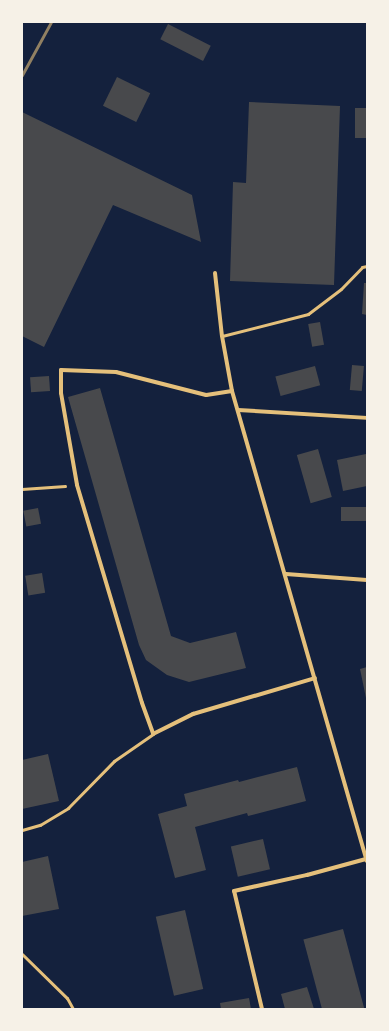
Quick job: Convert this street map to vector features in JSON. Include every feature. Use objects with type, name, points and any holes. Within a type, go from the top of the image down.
[{"type":"street","points":[[215,273],[222,336],[232,391],[286,574],[367,860],[307,876],[234,891],[262,1009]]},
{"type":"street","points":[[232,391],[206,395],[116,372],[61,370],[61,393],[77,485],[140,696],[153,734],[193,714],[315,678]]},
{"type":"street","points":[[238,410],[367,418]]},
{"type":"street","points":[[286,574],[367,580]]},
{"type":"lane","points":[[222,336],[308,314],[341,289],[362,267],[367,266]]},
{"type":"lane","points":[[22,830],[40,825],[68,808],[114,761],[153,734]]},
{"type":"lane","points":[[22,954],[66,998],[73,1009]]},
{"type":"path","points":[[22,489],[77,485]]},
{"type":"building","points":[[168,24],[211,46],[203,61],[160,39]]},
{"type":"building","points":[[117,77],[150,93],[136,122],[103,106]]},
{"type":"building","points":[[249,102],[340,106],[334,285],[230,281],[233,182],[246,183]]},
{"type":"building","points":[[355,108],[367,108],[367,138],[355,138]]},
{"type":"building","points":[[22,112],[192,195],[201,242],[113,205],[44,347],[22,336]]},
{"type":"building","points":[[364,283],[367,283],[367,315],[362,314]]},
{"type":"building","points":[[320,322],[324,345],[312,347],[308,324]]},
{"type":"building","points":[[352,365],[364,366],[362,391],[350,390]]},
{"type":"building","points":[[315,366],[320,385],[281,396],[275,377]]},
{"type":"building","points":[[49,376],[50,391],[31,392],[30,377]]},
{"type":"building","points":[[100,388],[171,636],[190,643],[236,632],[246,668],[189,682],[167,675],[146,660],[139,645],[68,397]]},
{"type":"building","points":[[318,449],[332,497],[311,503],[297,455]]},
{"type":"building","points":[[366,454],[367,486],[343,491],[337,460]]},
{"type":"building","points":[[341,507],[367,507],[367,521],[341,521]]},
{"type":"building","points":[[38,508],[41,524],[26,527],[23,511]]},
{"type":"building","points":[[42,573],[45,593],[28,595],[25,576]]},
{"type":"building","points":[[367,667],[367,698],[366,698],[360,669]]},
{"type":"building","points":[[48,754],[59,801],[22,809],[22,760]]},
{"type":"building","points":[[297,767],[306,801],[248,816],[247,813],[195,827],[206,870],[175,878],[158,814],[187,806],[184,794]]},
{"type":"building","points":[[263,839],[270,869],[238,877],[231,846]]},
{"type":"building","points":[[48,856],[59,909],[22,916],[22,862]]},
{"type":"building","points":[[185,910],[203,989],[174,996],[156,917]]},
{"type":"building","points":[[343,929],[364,1009],[322,1009],[303,940]]},
{"type":"building","points":[[307,987],[314,1009],[285,1009],[281,994]]},
{"type":"building","points":[[249,998],[251,1009],[221,1009],[220,1003]]},
{"type":"railway","points":[[22,75],[51,22]]}]
